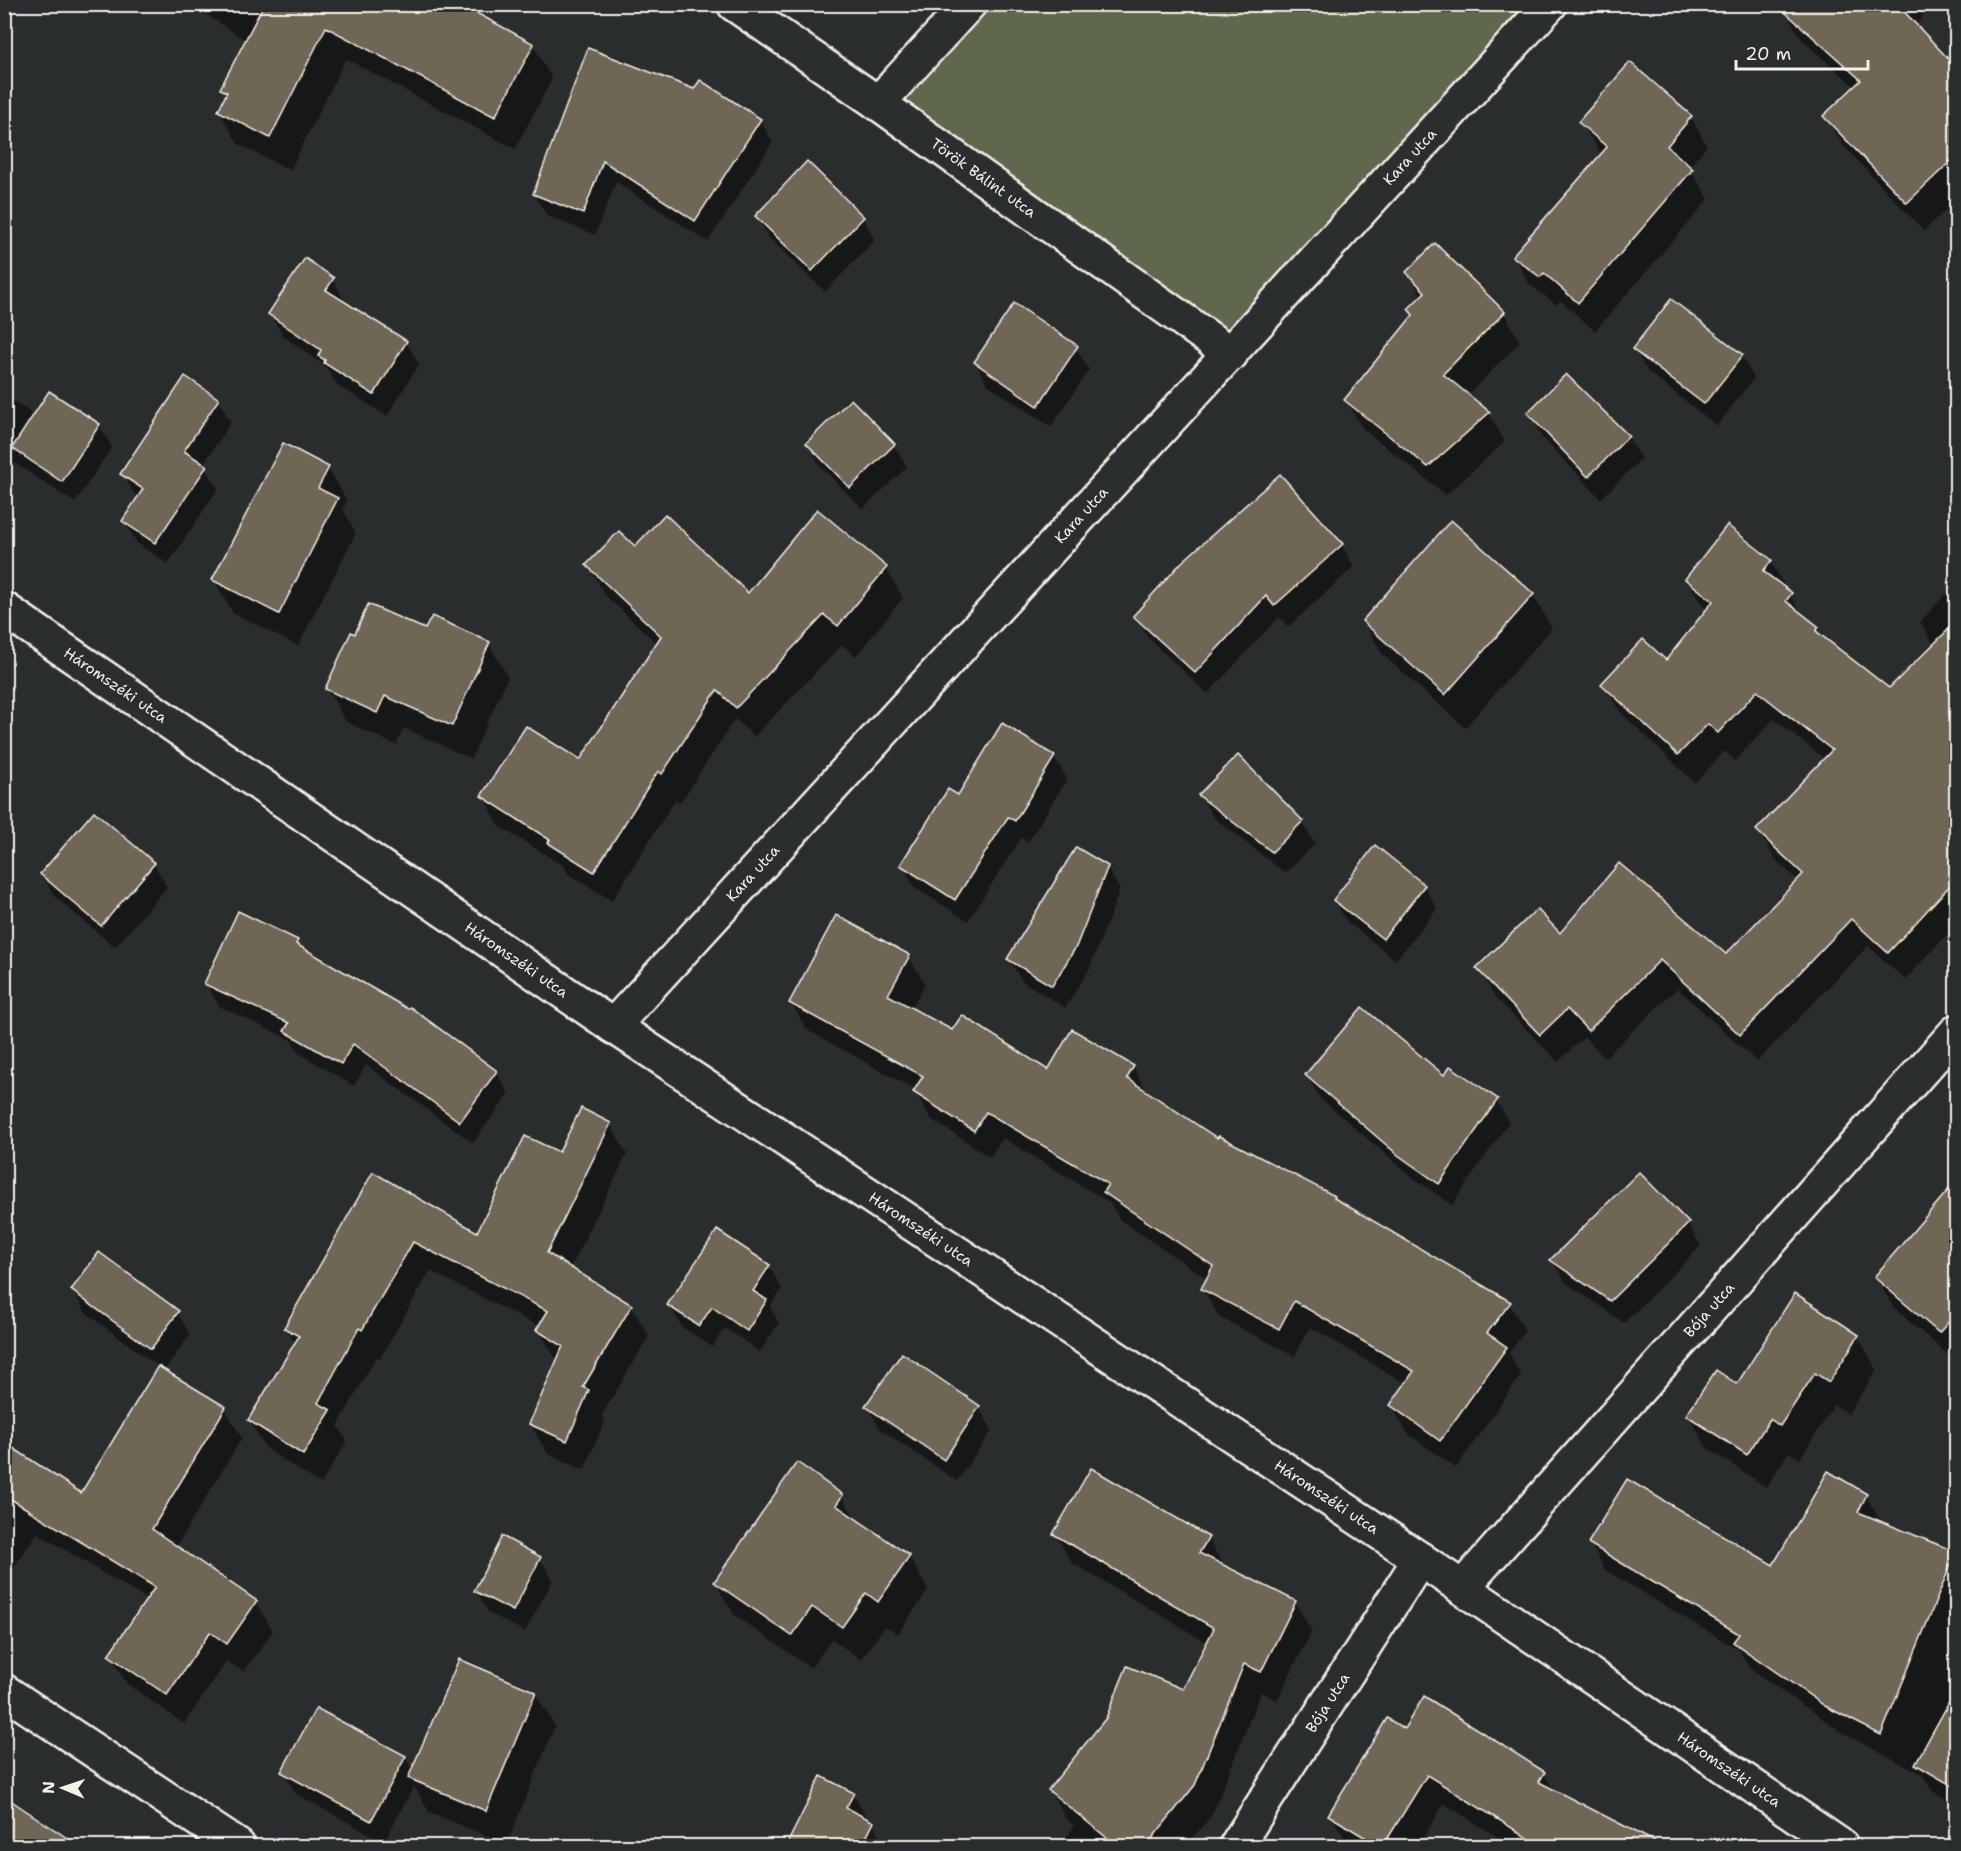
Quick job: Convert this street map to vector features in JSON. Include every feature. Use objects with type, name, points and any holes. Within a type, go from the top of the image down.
[{"type":"street","name":"Török Bálint utca","points":[[734,4],[878,103],[1231,354]]},
{"type":"street","points":[[878,103],[969,4]]},
{"type":"street","name":"Kara utca","points":[[613,1026],[1550,4]]},
{"type":"street","name":"Háromszéki utca","points":[[4,609],[613,1026],[1420,1559],[1841,1846]]},
{"type":"street","name":"Bója utca","points":[[1462,1588],[1956,1032]]},
{"type":"street","name":"Bója utca","points":[[1236,1846],[1420,1559]]},
{"type":"street","points":[[4,1691],[238,1846]]},
{"type":"green space","points":[[969,5],[1550,5],[1231,354],[878,103]]},
{"type":"building","points":[[264,4],[460,4],[534,44],[495,117],[326,27],[270,138],[218,111],[227,92],[220,89]]},
{"type":"building","points":[[1776,4],[1897,4],[1956,67],[1956,156],[1907,203],[1823,116],[1861,80]]},
{"type":"building","points":[[588,48],[694,89],[700,80],[761,119],[695,221],[603,161],[583,214],[533,194]]},
{"type":"building","points":[[1630,62],[1692,116],[1667,146],[1693,169],[1578,303],[1544,273],[1540,277],[1512,256],[1607,147],[1578,122]]},
{"type":"building","points":[[807,161],[864,217],[812,271],[755,216]]},
{"type":"building","points":[[1435,243],[1505,312],[1443,374],[1490,412],[1428,467],[1344,400],[1413,315],[1408,309],[1425,292],[1406,272]]},
{"type":"building","points":[[305,258],[334,278],[326,290],[407,341],[374,395],[324,363],[325,360],[318,356],[321,350],[268,314]]},
{"type":"building","points":[[1671,299],[1743,355],[1704,404],[1632,349]]},
{"type":"building","points":[[1014,303],[1078,346],[1038,406],[974,362]]},
{"type":"building","points":[[1566,374],[1629,436],[1588,477],[1527,413]]},
{"type":"building","points":[[185,376],[219,399],[184,451],[207,466],[155,543],[122,521],[143,489],[120,474]]},
{"type":"building","points":[[49,391],[100,424],[62,482],[12,448]]},
{"type":"building","points":[[851,399],[895,444],[850,488],[806,443]]},
{"type":"building","points":[[283,443],[329,467],[318,488],[338,498],[279,614],[212,580]]},
{"type":"building","points":[[1280,474],[1343,544],[1274,606],[1266,596],[1195,673],[1133,616],[1181,563]]},
{"type":"building","points":[[817,509],[887,567],[838,626],[824,615],[736,708],[717,690],[662,774],[658,771],[594,872],[548,843],[550,840],[481,796],[526,726],[580,760],[661,636],[586,565],[619,531],[635,546],[665,514],[748,593]]},
{"type":"building","points":[[1451,520],[1534,594],[1445,695],[1362,621]]},
{"type":"building","points":[[1727,525],[1772,560],[1763,571],[1792,593],[1786,601],[1819,627],[1816,631],[1889,688],[1956,622],[1956,879],[1888,953],[1851,919],[1740,1035],[1660,960],[1588,1031],[1567,1009],[1540,1035],[1476,968],[1537,909],[1560,933],[1619,863],[1726,954],[1803,874],[1756,830],[1832,750],[1757,691],[1718,733],[1708,724],[1678,755],[1601,684],[1643,639],[1666,660],[1713,601],[1685,579]]},
{"type":"building","points":[[368,604],[425,629],[432,616],[490,642],[452,726],[385,696],[377,713],[325,689],[351,632],[355,634]]},
{"type":"building","points":[[1002,723],[1055,756],[1015,821],[1008,817],[955,900],[900,865],[948,789],[958,795]]},
{"type":"building","points":[[1238,755],[1303,821],[1272,852],[1198,795]]},
{"type":"building","points":[[94,811],[155,863],[101,926],[40,874]]},
{"type":"building","points":[[1375,845],[1425,885],[1383,939],[1333,900]]},
{"type":"building","points":[[1076,847],[1108,866],[1076,947],[1052,986],[1007,959]]},
{"type":"building","points":[[238,911],[298,940],[296,944],[408,1009],[410,1007],[497,1071],[460,1122],[353,1044],[341,1064],[284,1031],[289,1023],[204,984]]},
{"type":"building","points":[[836,915],[910,955],[888,995],[952,1030],[962,1015],[1048,1070],[1072,1029],[1134,1066],[1127,1078],[1217,1138],[1219,1136],[1335,1196],[1334,1198],[1511,1302],[1487,1333],[1507,1347],[1440,1441],[1390,1405],[1414,1371],[1294,1301],[1279,1329],[1201,1289],[1213,1266],[1103,1192],[1108,1184],[986,1112],[974,1131],[913,1092],[923,1076],[789,1003]]},
{"type":"building","points":[[1362,1007],[1444,1075],[1450,1066],[1498,1099],[1439,1184],[1398,1155],[1305,1075]]},
{"type":"building","points":[[581,1108],[611,1123],[547,1253],[632,1305],[583,1387],[589,1390],[567,1441],[529,1424],[563,1346],[536,1330],[548,1311],[413,1242],[362,1330],[359,1328],[318,1403],[331,1410],[303,1455],[248,1420],[299,1336],[284,1328],[373,1172],[477,1232],[525,1136],[559,1152]]},
{"type":"building","points":[[1639,1172],[1689,1223],[1610,1301],[1550,1260]]},
{"type":"building","points":[[1956,1181],[1956,1313],[1939,1333],[1874,1277]]},
{"type":"building","points":[[717,1230],[770,1265],[753,1291],[767,1300],[747,1331],[712,1307],[699,1326],[667,1305]]},
{"type":"building","points":[[99,1252],[179,1311],[151,1349],[71,1290]]},
{"type":"building","points":[[1795,1293],[1859,1335],[1829,1382],[1815,1373],[1780,1426],[1770,1419],[1747,1455],[1686,1415],[1716,1370],[1737,1384]]},
{"type":"building","points":[[902,1353],[980,1406],[944,1460],[865,1406]]},
{"type":"building","points":[[158,1366],[226,1407],[152,1529],[257,1601],[227,1644],[210,1632],[167,1695],[108,1655],[155,1587],[4,1495],[4,1442],[81,1493]]},
{"type":"building","points":[[797,1462],[843,1495],[836,1505],[910,1556],[878,1602],[866,1593],[842,1627],[812,1607],[792,1636],[714,1582]]},
{"type":"building","points":[[1091,1468],[1209,1537],[1199,1553],[1296,1601],[1261,1672],[1244,1664],[1195,1785],[1146,1846],[1117,1846],[1048,1790],[1106,1718],[1127,1666],[1183,1689],[1214,1628],[1053,1534]]},
{"type":"building","points":[[1828,1471],[1867,1494],[1858,1512],[1956,1552],[1881,1735],[1825,1706],[1733,1642],[1739,1634],[1588,1543],[1627,1479],[1773,1565]]},
{"type":"building","points":[[502,1536],[541,1557],[513,1611],[474,1591]]},
{"type":"building","points":[[459,1659],[536,1692],[486,1811],[408,1778]]},
{"type":"building","points":[[1956,1690],[1956,1788],[1915,1764]]},
{"type":"building","points":[[1424,1696],[1545,1772],[1539,1782],[1663,1846],[1541,1846],[1427,1775],[1383,1846],[1379,1846],[1328,1815],[1387,1718],[1404,1729]]},
{"type":"building","points":[[316,1708],[406,1756],[371,1821],[281,1772]]},
{"type":"building","points":[[821,1776],[854,1793],[846,1808],[874,1822],[862,1846],[786,1846]]},
{"type":"building","points":[[4,1796],[79,1846],[4,1846]]}]
